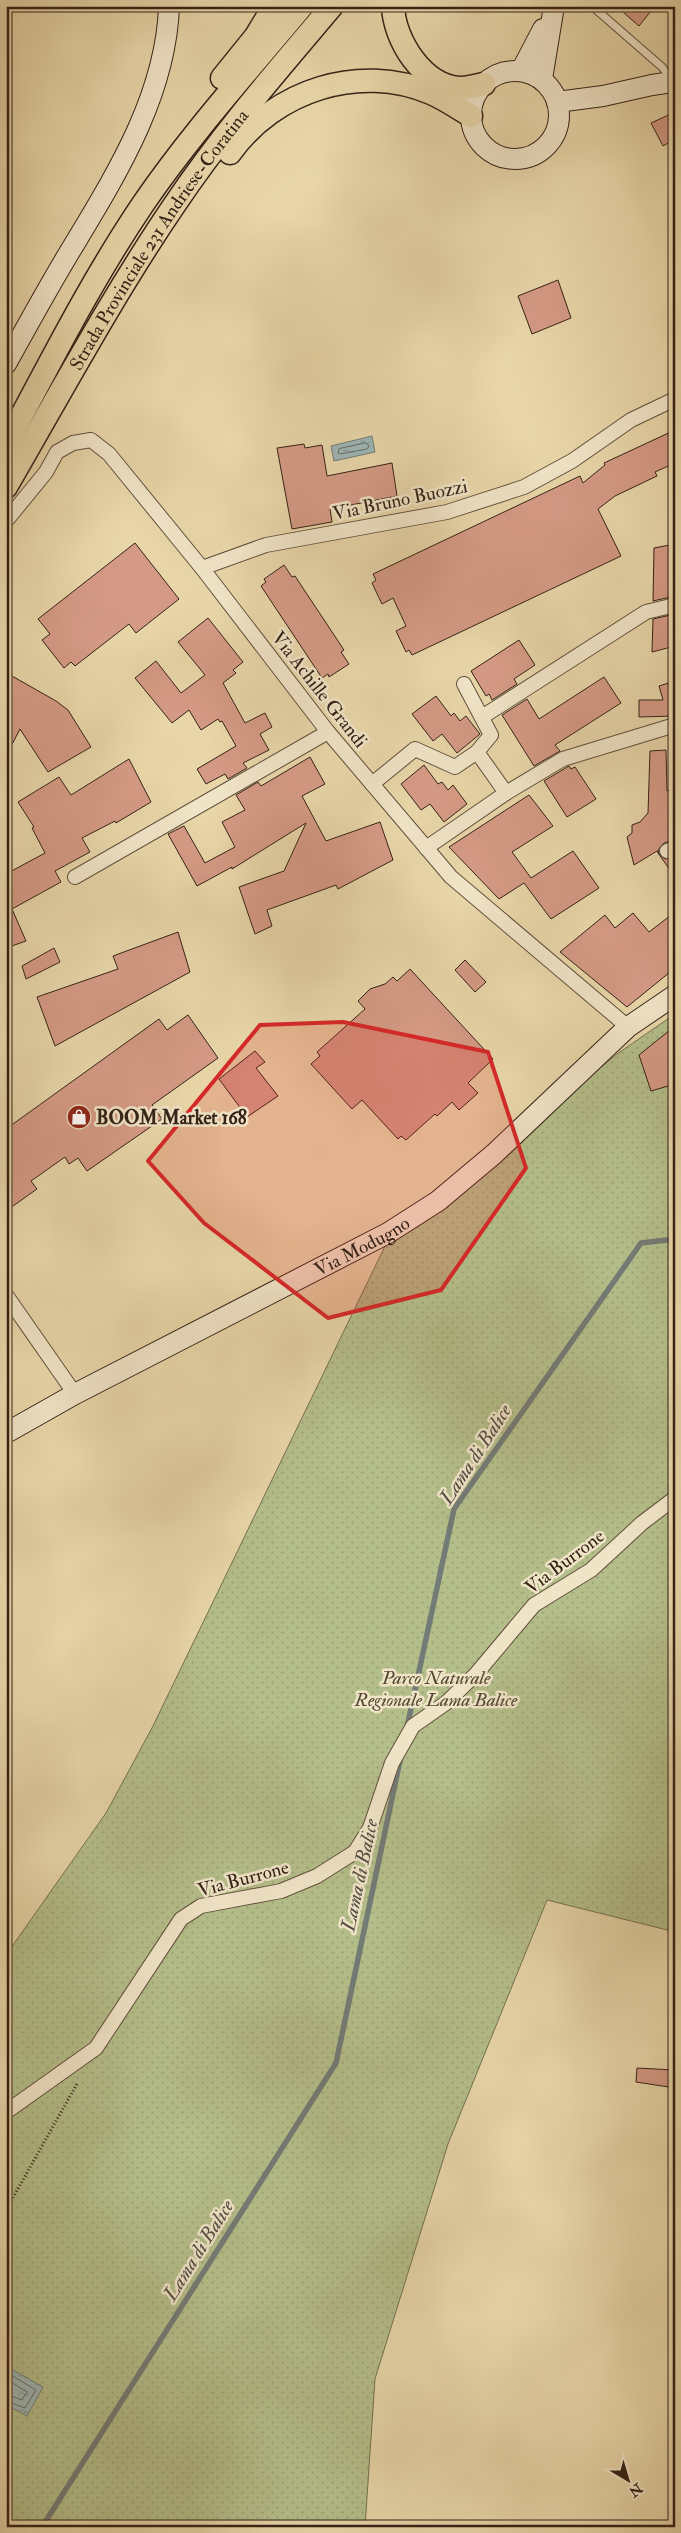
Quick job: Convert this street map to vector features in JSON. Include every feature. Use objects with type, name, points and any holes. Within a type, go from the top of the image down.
[{"type":"main road","points":[[18,422],[67,306],[103,246],[178,133],[256,36],[274,6]]},
{"type":"main road","name":"Strada Provinciale 231 Andriese-Coratina","points":[[6,444],[88,292],[143,204],[199,129],[302,6]]},
{"type":"main road","name":"Strada Provinciale 231 Andriese-Coratina","points":[[6,487],[144,252],[193,178],[263,86],[332,6]]},
{"type":"main road","points":[[393,6],[393,20],[405,47],[420,67],[435,80],[458,88],[484,84]]},
{"type":"main road","points":[[65,386],[243,135],[278,106],[314,89],[338,84],[381,82],[399,83],[431,93],[471,116]]},
{"type":"street","points":[[6,364],[107,191],[140,123],[155,84],[163,54],[169,6]]},
{"type":"street","points":[[521,71],[554,6]]},
{"type":"street","points":[[542,79],[554,6]]},
{"type":"street","points":[[521,71],[542,79],[551,89],[558,110],[556,133],[547,145],[536,154],[521,159],[506,158],[492,153],[481,143],[474,130],[471,116],[476,96],[484,84],[494,76],[521,71]]},
{"type":"street","points":[[558,110],[603,96],[673,83]]},
{"type":"street","name":"Via Bruno Buozzi","points":[[202,568],[266,545],[447,512],[524,487],[572,461],[631,420],[675,399]]},
{"type":"street","name":"Via Achille Grandi","points":[[6,521],[46,472],[57,452],[73,443],[91,440],[109,454],[202,568],[328,732],[450,877],[628,1027]]},
{"type":"street","points":[[482,716],[646,612],[675,605]]},
{"type":"street","points":[[372,784],[415,749],[455,768],[477,752],[491,735],[464,684]]},
{"type":"street","points":[[426,848],[506,793],[564,759],[675,725]]},
{"type":"street","points":[[76,877],[328,732]]},
{"type":"street","points":[[477,752],[506,793]]},
{"type":"street","name":"Via Modugno","points":[[6,1433],[75,1394],[388,1233],[438,1201],[494,1154],[628,1027],[675,995]]},
{"type":"street","points":[[6,1295],[75,1394]]},
{"type":"street","name":"Via Burrone","points":[[6,2112],[96,2048],[181,1919],[201,1906],[281,1891],[317,1876],[355,1852],[370,1828],[392,1763],[413,1726],[446,1703],[476,1674],[534,1605],[590,1570],[675,1498]]},
{"type":"lane","points":[[592,6],[662,67],[669,74],[673,83]]},
{"type":"path","points":[[6,2210],[96,2048]]},
{"type":"highlighted area","points":[[343,1022],[488,1052],[526,1168],[441,1290],[328,1318],[204,1223],[148,1161],[260,1025]]},
{"type":"green space","name":"Parco Naturale Regionale Lama Balice","points":[[675,1014],[675,1932],[547,1900],[448,2144],[375,2379],[365,2527],[6,2527],[6,1955],[106,1813],[153,1726],[386,1244],[617,1054]]},
{"type":"water","points":[[372,436],[375,452],[334,461],[331,446]]},
{"type":"water","points":[[6,2366],[43,2387],[27,2416],[6,2405]]},
{"type":"building","points":[[616,6],[655,6],[639,26]]},
{"type":"building","points":[[675,112],[675,139],[663,146],[651,123]]},
{"type":"building","points":[[558,280],[571,318],[532,334],[518,296]]},
{"type":"building","points":[[675,430],[675,463],[655,472],[657,476],[615,496],[598,509],[621,556],[412,655],[409,650],[406,652],[396,631],[406,626],[393,598],[382,604],[372,583],[376,580],[373,574],[580,476],[583,483],[605,465],[604,463]]},
{"type":"building","points":[[304,444],[305,448],[322,445],[327,476],[392,463],[397,496],[330,509],[332,522],[292,529],[277,448]]},
{"type":"building","points":[[135,543],[179,599],[136,633],[129,624],[75,666],[71,662],[64,668],[42,640],[50,634],[38,619]]},
{"type":"building","points":[[675,544],[675,596],[653,601],[654,548]]},
{"type":"building","points":[[284,565],[292,577],[295,576],[344,650],[341,652],[349,664],[329,677],[328,674],[322,678],[261,586],[266,582],[264,579]]},
{"type":"building","points":[[675,614],[675,646],[652,652],[653,619]]},
{"type":"building","points":[[208,618],[243,662],[233,670],[236,673],[223,683],[245,723],[265,713],[272,727],[260,734],[269,750],[243,763],[247,768],[228,779],[225,774],[206,784],[197,769],[236,746],[222,721],[220,722],[218,719],[201,730],[189,710],[172,723],[135,678],[156,661],[181,693],[205,675],[178,642]]},
{"type":"building","points":[[519,640],[535,665],[514,679],[517,684],[492,700],[489,694],[486,696],[471,671]]},
{"type":"building","points":[[12,676],[68,710],[91,747],[48,772],[20,729],[6,756],[6,686]]},
{"type":"building","points":[[604,677],[621,703],[555,745],[560,751],[534,766],[502,715],[527,699],[539,719]]},
{"type":"building","points":[[675,681],[675,716],[639,717],[639,700],[663,700],[659,686]]},
{"type":"building","points":[[436,696],[451,716],[454,713],[460,721],[466,716],[480,734],[457,753],[442,734],[433,741],[412,714]]},
{"type":"building","points":[[666,750],[667,791],[675,788],[675,839],[664,843],[658,850],[659,854],[665,859],[675,857],[675,877],[658,853],[657,851],[634,865],[627,837],[632,833],[632,825],[640,822],[648,813],[650,751]]},
{"type":"building","points":[[310,757],[325,784],[302,796],[326,841],[380,822],[393,860],[338,889],[336,885],[267,910],[272,926],[255,934],[239,887],[284,871],[306,823],[232,869],[232,867],[197,886],[168,834],[184,826],[205,863],[235,847],[222,822],[245,810],[236,795],[258,782],[261,786]]},
{"type":"building","points":[[129,759],[151,802],[116,823],[115,821],[82,838],[90,852],[55,871],[61,882],[12,909],[26,941],[6,948],[6,874],[45,853],[32,828],[34,827],[18,802],[59,777],[71,795]]},
{"type":"building","points":[[424,765],[438,784],[442,782],[448,790],[453,785],[467,804],[444,822],[430,804],[421,810],[401,784]]},
{"type":"building","points":[[569,766],[571,769],[575,767],[596,799],[567,817],[544,781]]},
{"type":"building","points":[[529,795],[553,826],[512,852],[531,878],[573,851],[599,888],[551,919],[524,883],[499,899],[449,847]]},
{"type":"building","points":[[675,912],[675,968],[627,1007],[560,952],[605,915],[615,928],[633,913],[649,932]]},
{"type":"building","points":[[178,932],[190,972],[55,1046],[37,997],[118,969],[113,956]]},
{"type":"building","points":[[54,948],[60,962],[26,979],[22,966]]},
{"type":"building","points":[[465,960],[486,982],[475,992],[455,970]]},
{"type":"building","points":[[410,969],[493,1059],[468,1083],[478,1093],[459,1110],[452,1102],[437,1116],[435,1114],[406,1140],[401,1136],[398,1139],[362,1100],[352,1109],[311,1064],[320,1056],[317,1052],[365,1009],[358,1001],[370,989],[385,984],[393,977],[397,981]]},
{"type":"building","name":"BOOM Market 168","points":[[188,1015],[218,1058],[152,1105],[162,1119],[87,1171],[78,1158],[69,1164],[65,1157],[31,1181],[37,1189],[6,1211],[6,1129],[159,1019],[167,1030]]},
{"type":"building","points":[[675,1026],[675,1084],[651,1091],[639,1055]]},
{"type":"building","points":[[255,1051],[265,1062],[256,1068],[278,1096],[247,1117],[219,1079]]},
{"type":"building","points":[[637,2068],[675,2070],[675,2088],[636,2082]]},
{"type":"waterway","name":"Lama di Balice","points":[[407,1727],[454,1509],[641,1243],[675,1239]]},
{"type":"waterway","name":"Lama di Balice","points":[[42,2527],[336,2063],[401,1756]]},
{"type":"place","name":"BOOM Market 168","points":[[79,1117]]}]
